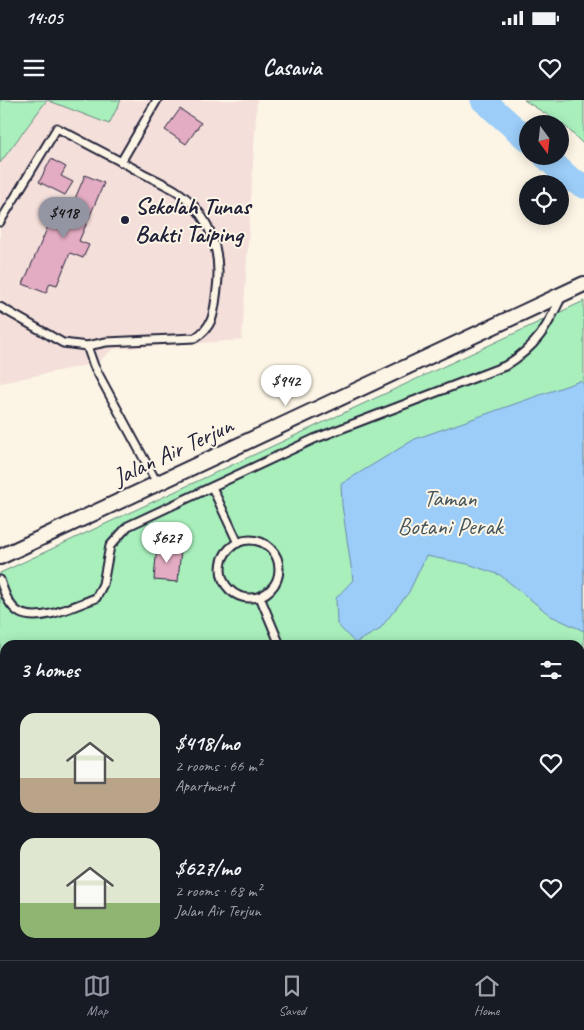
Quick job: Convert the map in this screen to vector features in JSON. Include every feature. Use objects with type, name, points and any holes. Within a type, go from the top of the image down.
[{"type":"street","name":"Jalan Air Terjun","points":[[0,557],[584,284]]},
{"type":"lane","points":[[121,162],[158,100]]},
{"type":"lane","points":[[0,222],[57,128],[175,191],[194,206],[205,221],[214,239],[218,285],[212,321],[204,333],[195,338],[106,342],[87,346],[63,343],[0,307]]},
{"type":"lane","points":[[0,580],[6,598],[19,613],[37,618],[96,598],[103,584],[110,546],[128,526],[314,439],[505,366],[522,355],[536,341],[552,318],[564,294]]},
{"type":"lane","points":[[87,346],[94,366],[157,483]]},
{"type":"lane","points":[[212,487],[238,542]]},
{"type":"lane","points":[[247,540],[266,544],[278,558],[280,568],[275,586],[260,597],[250,599],[240,597],[225,585],[221,576],[224,556],[238,542],[247,540]]},
{"type":"lane","points":[[260,597],[278,640]]},
{"type":"shaded area","name":"Sekolah Tunas Bakti Taiping","points":[[0,100],[257,100],[242,340],[113,349],[97,363],[0,383]]},
{"type":"green space","points":[[0,100],[47,100],[0,163]]},
{"type":"green space","points":[[47,100],[121,100],[109,124]]},
{"type":"green space","points":[[524,100],[584,100],[584,145],[569,130],[569,115],[547,115]]},
{"type":"green space","name":"Taman Botani Perak","points":[[584,301],[584,640],[0,640],[0,573]]},
{"type":"water","points":[[580,381],[584,384],[584,631],[551,616],[500,575],[468,564],[426,556],[409,592],[379,630],[361,640],[352,640],[337,624],[336,598],[353,580],[342,505],[341,484],[415,439]]},
{"type":"building","points":[[180,109],[201,123],[186,144],[165,130]]},
{"type":"building","points":[[51,159],[66,167],[61,176],[73,182],[65,195],[39,182]]},
{"type":"building","points":[[85,175],[104,183],[79,241],[89,245],[83,258],[70,253],[57,285],[50,283],[46,293],[23,284],[53,215],[66,220]]},
{"type":"building","points":[[157,545],[181,548],[178,582],[154,580]]},
{"type":"waterway","points":[[483,100],[519,132]]},
{"type":"waterway","points":[[555,165],[570,179],[584,186]]},
{"type":"place","name":"Sekolah Tunas Bakti Taiping","points":[[125,220]]}]
